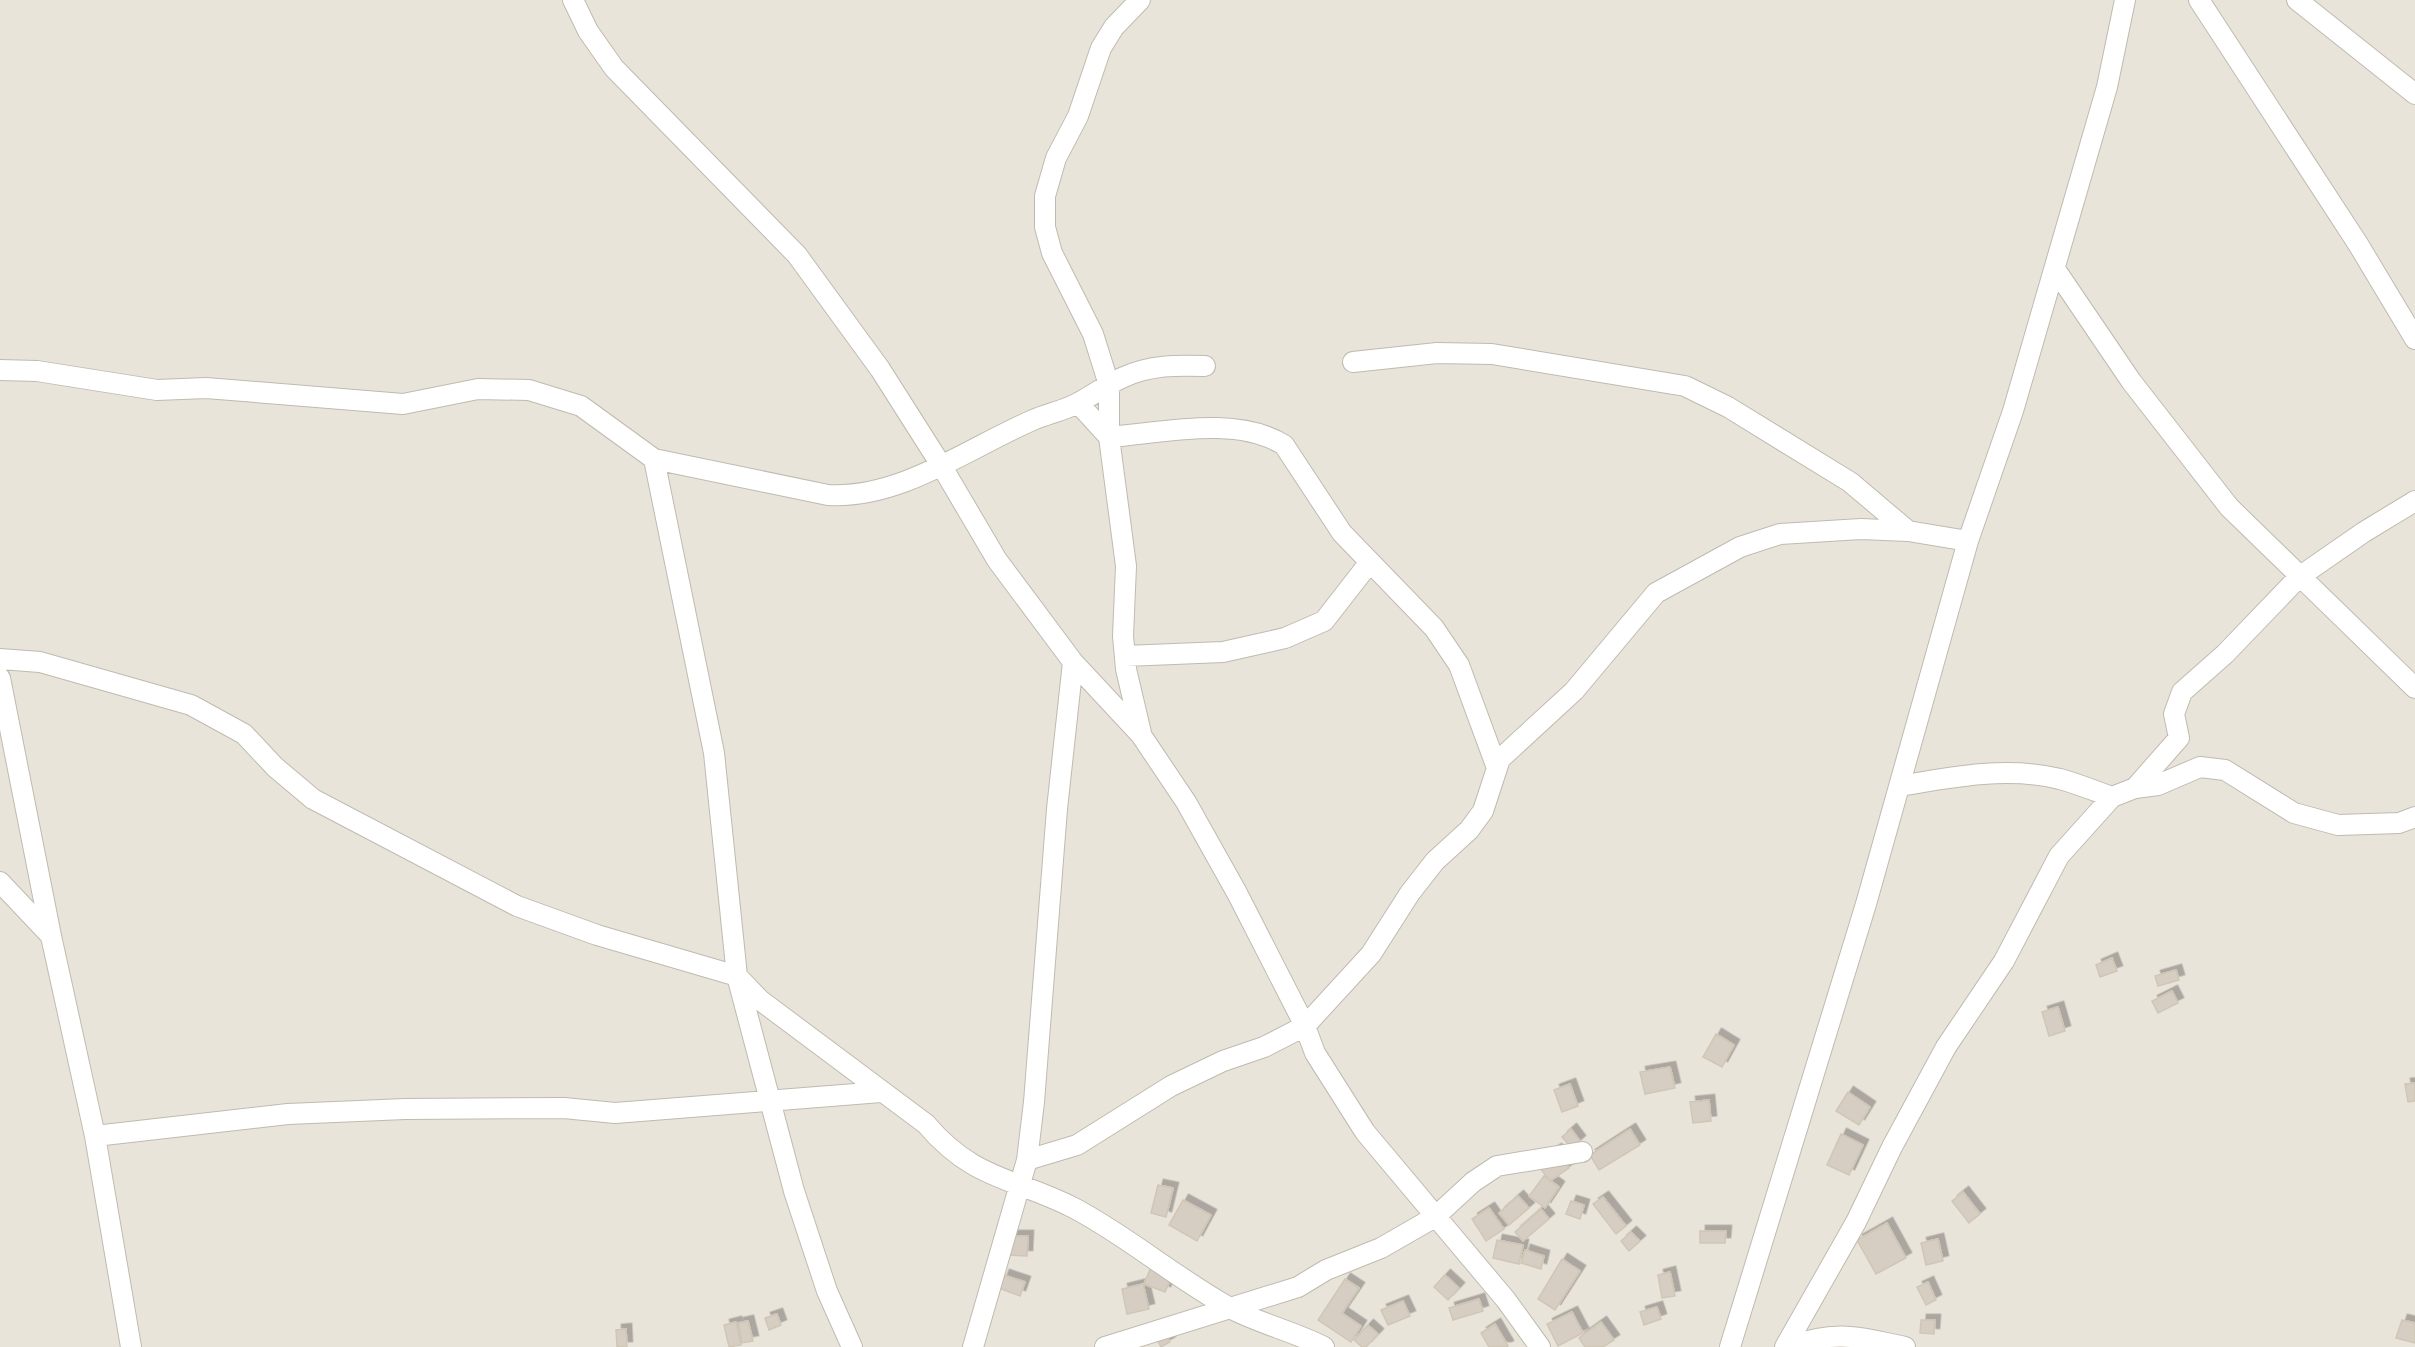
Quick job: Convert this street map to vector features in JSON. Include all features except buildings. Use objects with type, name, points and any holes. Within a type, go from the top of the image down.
[{"type":"street","points":[[573,0],[588,31],[614,68],[797,255],[880,369],[941,465],[997,560],[1073,662],[1142,735],[1186,801],[1238,893],[1305,1026],[1315,1053],[1365,1132],[1540,1347]]},
{"type":"street","points":[[1140,0],[1114,27],[1101,48],[1078,116],[1056,158],[1045,196],[1045,227],[1052,253],[1093,334],[1109,385],[1109,437],[1126,566],[1125,656],[1142,735]]},
{"type":"street","points":[[1730,1347],[1866,904],[1968,542],[2013,411],[2055,269],[2107,87],[2125,0]]},
{"type":"street","points":[[2199,0],[2358,244],[2415,339]]},
{"type":"street","points":[[2297,0],[2415,94]]},
{"type":"street","points":[[2055,269],[2131,381],[2229,507],[2415,688]]},
{"type":"street","points":[[1353,362],[1437,353],[1492,354],[1685,386],[1728,407],[1850,482],[1908,531]]},
{"type":"street","points":[[0,370],[37,371],[157,390],[206,388],[403,404],[478,389],[530,390],[582,406],[654,459],[828,495],[854,496],[890,486],[941,465],[1033,420],[1078,403],[1125,376],[1171,364],[1205,366]]},
{"type":"street","points":[[1078,403],[1109,437]]},
{"type":"street","points":[[1109,437],[1228,427],[1270,436],[1284,445],[1342,533],[1434,628],[1459,665],[1497,768]]},
{"type":"street","points":[[654,459],[714,753],[736,976],[768,1101],[827,1291],[852,1347]]},
{"type":"street","points":[[2135,788],[2179,738],[2174,714],[2182,692],[2225,654],[2299,577],[2364,532],[2415,501]]},
{"type":"street","points":[[1027,1160],[1077,1145],[1171,1086],[1223,1061],[1264,1047],[1305,1026],[1371,954],[1410,893],[1435,861],[1469,830],[1483,811],[1500,759],[1574,691],[1656,593],[1740,547],[1780,534],[1862,529],[1908,531],[1968,542]]},
{"type":"street","points":[[1125,656],[1223,652],[1285,638],[1324,621],[1370,562]]},
{"type":"street","points":[[0,660],[40,662],[191,705],[244,734],[275,767],[313,799],[517,906],[597,935],[736,976],[760,1000],[926,1124],[944,1145],[975,1168],[1072,1207],[1115,1232],[1233,1309],[1324,1347]]},
{"type":"street","points":[[973,1347],[1027,1160],[1034,1102],[1058,798],[1073,662]]},
{"type":"street","points":[[0,678],[51,936],[95,1136],[131,1347]]},
{"type":"street","points":[[1786,1347],[1856,1222],[1892,1147],[1941,1057],[2004,961],[2059,856],[2112,797],[2135,788],[2158,785],[2200,767],[2225,770],[2294,813],[2338,825],[2399,823],[2415,817]]},
{"type":"street","points":[[1899,786],[1958,775],[2021,775],[2059,779],[2112,797]]},
{"type":"street","points":[[0,882],[51,936]]},
{"type":"street","points":[[95,1136],[312,1113],[405,1109],[564,1108],[615,1113],[881,1092]]},
{"type":"street","points":[[1105,1347],[1298,1287],[1326,1270],[1382,1248],[1435,1217],[1473,1182],[1497,1166],[1582,1152]]},
{"type":"street","points":[[1786,1347],[1826,1335],[1855,1337],[1905,1347]]},
{"type":"shaded area","points":[[0,0],[2415,0],[2415,1347],[0,1347]]}]
